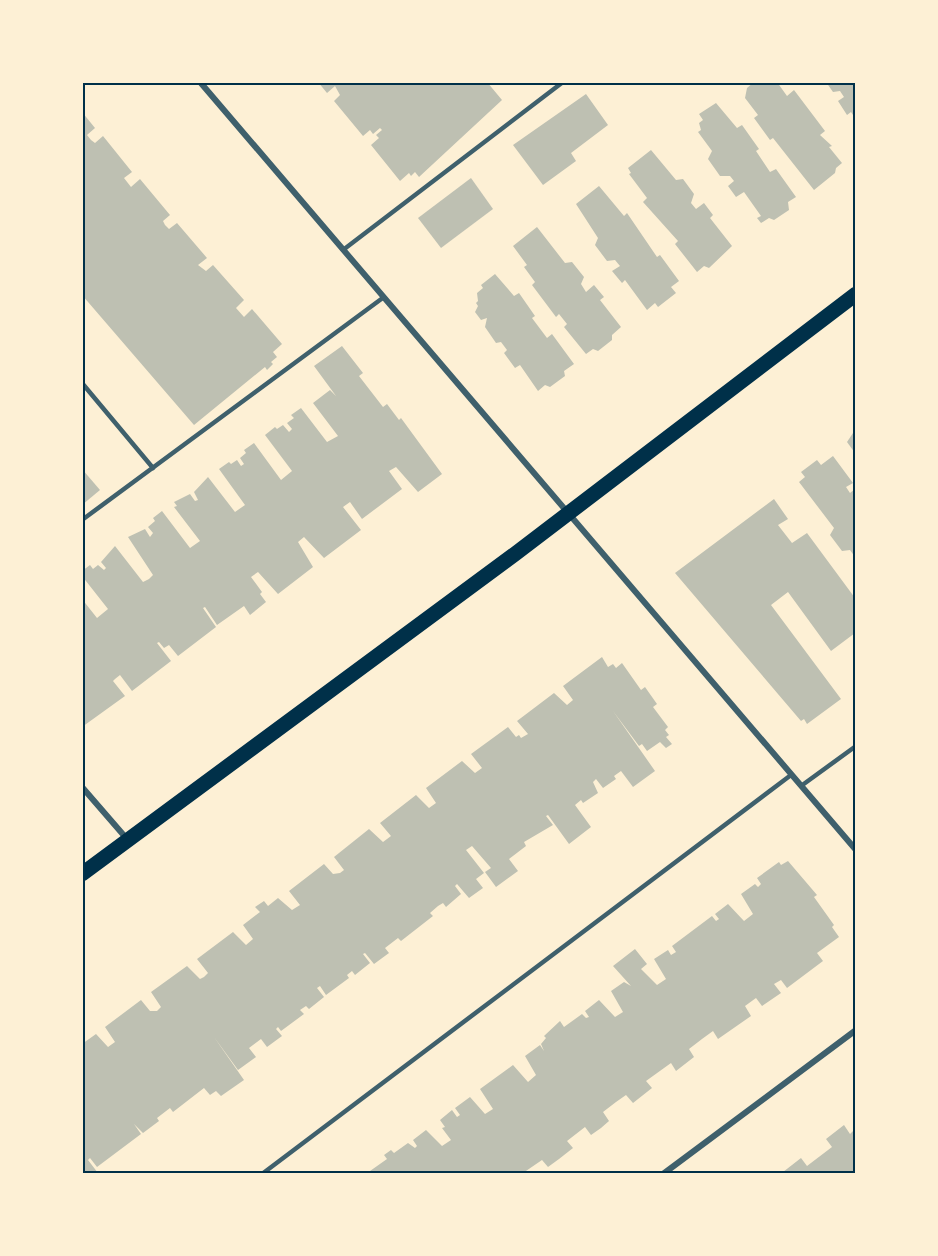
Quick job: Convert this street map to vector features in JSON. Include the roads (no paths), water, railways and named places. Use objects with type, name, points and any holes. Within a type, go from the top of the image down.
[{"type":"main road","points":[[82,874],[568,513],[855,294]]},
{"type":"street","points":[[200,82],[855,850]]},
{"type":"street","points":[[82,787],[128,840]]},
{"type":"street","points":[[663,1173],[855,1030]]},
{"type":"lane","points":[[343,250],[563,82]]},
{"type":"lane","points":[[82,520],[384,297]]},
{"type":"lane","points":[[82,383],[153,468]]},
{"type":"lane","points":[[801,786],[855,746]]},
{"type":"lane","points":[[262,1173],[791,775]]}]
